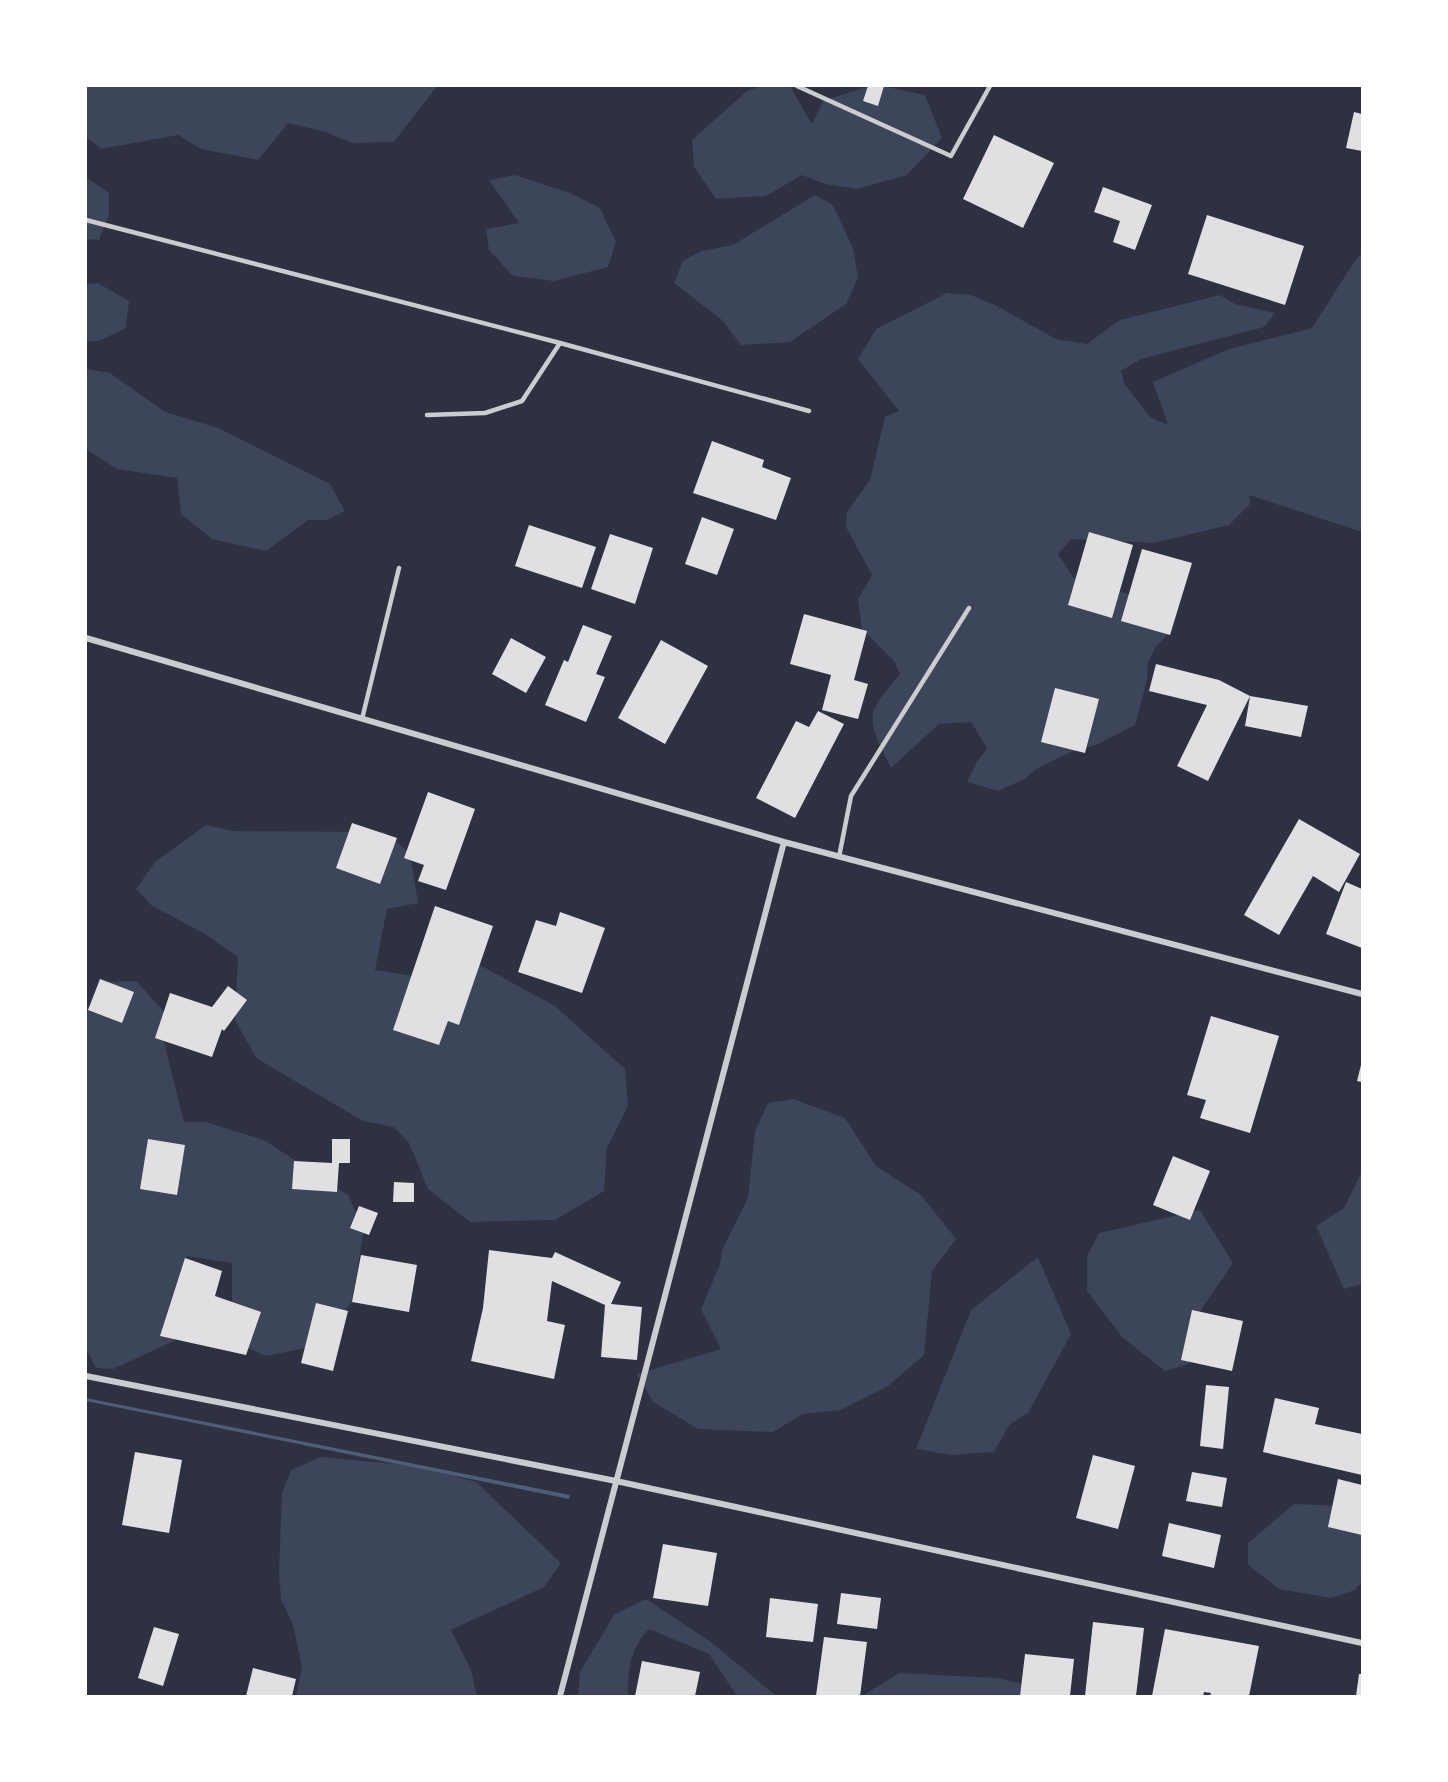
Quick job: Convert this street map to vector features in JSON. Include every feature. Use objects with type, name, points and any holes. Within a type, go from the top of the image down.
[{"type":"street","points":[[86,638],[784,842],[1362,994]]},
{"type":"street","points":[[560,1696],[784,842]]},
{"type":"street","points":[[86,1376],[616,1481],[1362,1643]]},
{"type":"lane","points":[[797,86],[951,156],[990,86]]},
{"type":"lane","points":[[86,220],[560,343],[809,411]]},
{"type":"lane","points":[[427,415],[485,413],[522,401],[560,343]]},
{"type":"lane","points":[[362,719],[399,568]]},
{"type":"lane","points":[[839,857],[851,796],[969,608]]},
{"type":"shaded area","points":[[86,86],[437,86],[394,142],[352,143],[323,131],[288,123],[258,160],[201,149],[178,135],[101,149],[86,137]]},
{"type":"shaded area","points":[[762,86],[790,86],[812,124],[823,101],[869,86],[883,86],[925,95],[942,138],[907,175],[857,189],[825,184],[802,175],[766,196],[716,199],[694,167],[692,140],[747,91]]},
{"type":"shaded area","points":[[515,175],[570,193],[600,208],[616,242],[608,267],[554,281],[513,276],[489,250],[486,229],[519,223],[489,180]]},
{"type":"shaded area","points":[[86,177],[109,193],[109,215],[99,240],[86,239]]},
{"type":"shaded area","points":[[815,195],[833,205],[853,248],[858,278],[846,304],[790,342],[741,345],[722,320],[674,283],[683,261],[701,251],[733,245]]},
{"type":"shaded area","points":[[1362,253],[1362,532],[1249,495],[1250,504],[1229,525],[1154,543],[1071,539],[1058,554],[1073,577],[1141,598],[1170,614],[1167,635],[1155,648],[1148,662],[1147,680],[1135,725],[1096,745],[1073,751],[1036,769],[1025,779],[998,791],[967,782],[987,748],[971,722],[939,724],[891,768],[876,735],[873,714],[880,699],[900,674],[894,661],[862,629],[858,599],[872,575],[846,527],[847,512],[870,480],[885,417],[899,411],[858,359],[876,329],[947,293],[971,295],[997,306],[1056,339],[1087,344],[1120,320],[1220,295],[1235,304],[1275,313],[1264,327],[1141,359],[1121,371],[1124,383],[1150,417],[1168,425],[1153,382],[1229,349],[1312,328]]},
{"type":"shaded area","points":[[98,283],[129,301],[126,328],[99,341],[86,342],[86,284]]},
{"type":"shaded area","points":[[86,369],[110,373],[165,412],[218,428],[330,484],[345,511],[327,520],[308,520],[266,551],[212,539],[181,514],[177,478],[117,469],[86,449]]},
{"type":"shaded area","points":[[206,825],[233,831],[384,832],[410,853],[418,903],[387,909],[375,970],[413,976],[452,950],[555,1006],[625,1069],[628,1106],[607,1148],[604,1191],[555,1220],[470,1222],[428,1189],[409,1143],[394,1127],[363,1121],[256,1058],[235,1020],[238,957],[205,934],[151,905],[136,889],[155,862]]},
{"type":"shaded area","points":[[136,981],[171,1019],[164,1042],[184,1122],[205,1122],[264,1140],[348,1195],[364,1229],[352,1302],[311,1347],[266,1356],[232,1341],[232,1263],[186,1256],[184,1328],[174,1341],[113,1369],[96,1368],[86,1349],[86,1013],[105,982]]},
{"type":"shaded area","points":[[793,1099],[845,1118],[876,1166],[921,1195],[956,1239],[932,1271],[924,1355],[888,1386],[840,1410],[803,1414],[773,1432],[698,1429],[653,1402],[637,1374],[721,1349],[701,1309],[720,1264],[722,1250],[748,1198],[755,1131],[768,1103]]},
{"type":"shaded area","points":[[1362,1171],[1362,1284],[1344,1289],[1316,1226],[1344,1208]]},
{"type":"shaded area","points":[[1200,1210],[1233,1263],[1195,1319],[1189,1364],[1165,1371],[1122,1337],[1087,1291],[1087,1256],[1099,1233]]},
{"type":"shaded area","points":[[1038,1257],[1071,1334],[1028,1413],[1010,1424],[994,1452],[951,1455],[916,1449],[971,1310]]},
{"type":"shaded area","points":[[86,1398],[570,1495],[569,1499],[86,1401]]},
{"type":"shaded area","points":[[321,1457],[416,1466],[476,1482],[561,1563],[544,1587],[451,1630],[471,1670],[477,1696],[296,1696],[302,1667],[293,1625],[281,1599],[279,1573],[282,1493],[291,1470]]},
{"type":"shaded area","points":[[1294,1504],[1342,1506],[1362,1513],[1362,1582],[1355,1590],[1331,1598],[1279,1589],[1248,1565],[1248,1543]]},
{"type":"shaded area","points":[[646,1599],[711,1642],[776,1696],[737,1696],[709,1654],[649,1629],[638,1644],[631,1660],[628,1696],[578,1696],[580,1672],[614,1615]]},
{"type":"shaded area","points":[[899,1673],[998,1678],[1070,1696],[858,1696],[864,1695]]},
{"type":"building","points":[[868,86],[884,86],[878,106],[863,101]]},
{"type":"building","points":[[1354,112],[1362,114],[1362,151],[1346,148]]},
{"type":"building","points":[[994,135],[1054,163],[1023,228],[963,199]]},
{"type":"building","points":[[1103,187],[1152,205],[1135,250],[1113,242],[1120,221],[1094,212]]},
{"type":"building","points":[[1207,215],[1304,246],[1285,305],[1188,274]]},
{"type":"building","points":[[712,441],[764,460],[762,467],[791,478],[776,520],[693,493]]},
{"type":"building","points":[[702,517],[734,529],[717,575],[685,564]]},
{"type":"building","points":[[529,525],[596,547],[582,588],[515,566]]},
{"type":"building","points":[[1089,532],[1133,545],[1112,618],[1068,605]]},
{"type":"building","points":[[610,534],[653,548],[635,604],[591,589]]},
{"type":"building","points":[[1142,549],[1192,563],[1170,635],[1121,621]]},
{"type":"building","points":[[804,614],[867,631],[854,680],[868,684],[858,719],[822,710],[831,675],[790,664]]},
{"type":"building","points":[[583,625],[612,636],[596,674],[605,677],[586,722],[545,705],[564,660],[568,662]]},
{"type":"building","points":[[511,638],[546,657],[526,693],[492,674]]},
{"type":"building","points":[[661,640],[708,666],[665,744],[618,718]]},
{"type":"building","points":[[1156,664],[1219,680],[1250,696],[1208,781],[1177,766],[1207,705],[1149,691]]},
{"type":"building","points":[[1055,688],[1099,699],[1085,753],[1041,742]]},
{"type":"building","points":[[1250,696],[1308,706],[1301,737],[1245,726]]},
{"type":"building","points":[[818,711],[844,724],[795,818],[756,798],[796,721],[809,727]]},
{"type":"building","points":[[428,792],[475,809],[446,890],[418,881],[424,865],[404,858]]},
{"type":"building","points":[[1299,819],[1360,854],[1339,892],[1313,876],[1279,935],[1244,915]]},
{"type":"building","points":[[352,823],[397,838],[380,884],[336,868]]},
{"type":"building","points":[[1346,882],[1362,889],[1362,948],[1326,934]]},
{"type":"building","points":[[435,906],[493,926],[459,1025],[448,1021],[439,1045],[393,1030]]},
{"type":"building","points":[[560,912],[605,928],[582,993],[518,972],[536,920],[556,926]]},
{"type":"building","points":[[100,979],[134,992],[122,1023],[88,1010]]},
{"type":"building","points":[[228,986],[247,1000],[224,1031],[222,1029],[212,1057],[155,1038],[170,993],[212,1007]]},
{"type":"building","points":[[1211,1016],[1279,1036],[1250,1133],[1200,1118],[1206,1100],[1187,1095]]},
{"type":"building","points":[[1362,1061],[1362,1082],[1357,1081]]},
{"type":"building","points":[[148,1139],[185,1145],[177,1195],[140,1189]]},
{"type":"building","points":[[332,1139],[350,1139],[350,1163],[339,1163],[337,1192],[292,1189],[294,1161],[332,1163]]},
{"type":"building","points":[[1173,1156],[1210,1171],[1190,1220],[1153,1205]]},
{"type":"building","points":[[394,1182],[414,1183],[414,1202],[393,1202]]},
{"type":"building","points":[[359,1206],[378,1213],[369,1235],[350,1228]]},
{"type":"building","points":[[489,1250],[552,1258],[555,1252],[621,1282],[611,1304],[642,1307],[637,1360],[601,1357],[605,1305],[552,1281],[547,1321],[565,1325],[554,1379],[471,1361],[483,1308]]},
{"type":"building","points":[[361,1255],[417,1265],[409,1312],[352,1302]]},
{"type":"building","points":[[185,1258],[222,1271],[215,1296],[261,1312],[246,1355],[160,1336]]},
{"type":"building","points":[[316,1303],[348,1311],[333,1371],[301,1363]]},
{"type":"building","points":[[1192,1310],[1243,1321],[1232,1371],[1181,1360]]},
{"type":"building","points":[[1206,1385],[1229,1387],[1223,1449],[1200,1446]]},
{"type":"building","points":[[1275,1398],[1319,1408],[1315,1424],[1362,1434],[1362,1475],[1263,1452]]},
{"type":"building","points":[[135,1452],[182,1460],[169,1533],[122,1525]]},
{"type":"building","points":[[1093,1455],[1135,1466],[1118,1529],[1076,1518]]},
{"type":"building","points":[[1192,1472],[1227,1478],[1222,1507],[1186,1501]]},
{"type":"building","points":[[1338,1479],[1362,1485],[1362,1535],[1328,1527]]},
{"type":"building","points":[[1169,1523],[1221,1535],[1214,1568],[1162,1556]]},
{"type":"building","points":[[663,1544],[717,1553],[708,1606],[653,1598]]},
{"type":"building","points":[[841,1593],[881,1598],[877,1629],[837,1624]]},
{"type":"building","points":[[770,1598],[818,1604],[813,1642],[766,1637]]},
{"type":"building","points":[[1093,1622],[1144,1628],[1136,1696],[1085,1696]]},
{"type":"building","points":[[154,1627],[179,1634],[163,1686],[138,1678]]},
{"type":"building","points":[[1165,1629],[1259,1646],[1249,1696],[1210,1696],[1211,1693],[1204,1692],[1203,1696],[1152,1696]]},
{"type":"building","points":[[824,1637],[867,1642],[860,1696],[816,1696]]},
{"type":"building","points":[[1025,1654],[1074,1659],[1070,1696],[1020,1696]]},
{"type":"building","points":[[642,1661],[700,1672],[695,1696],[635,1696]]},
{"type":"building","points":[[253,1668],[296,1679],[292,1696],[246,1696]]},
{"type":"building","points":[[1359,1674],[1362,1674],[1362,1696],[1356,1696]]}]
